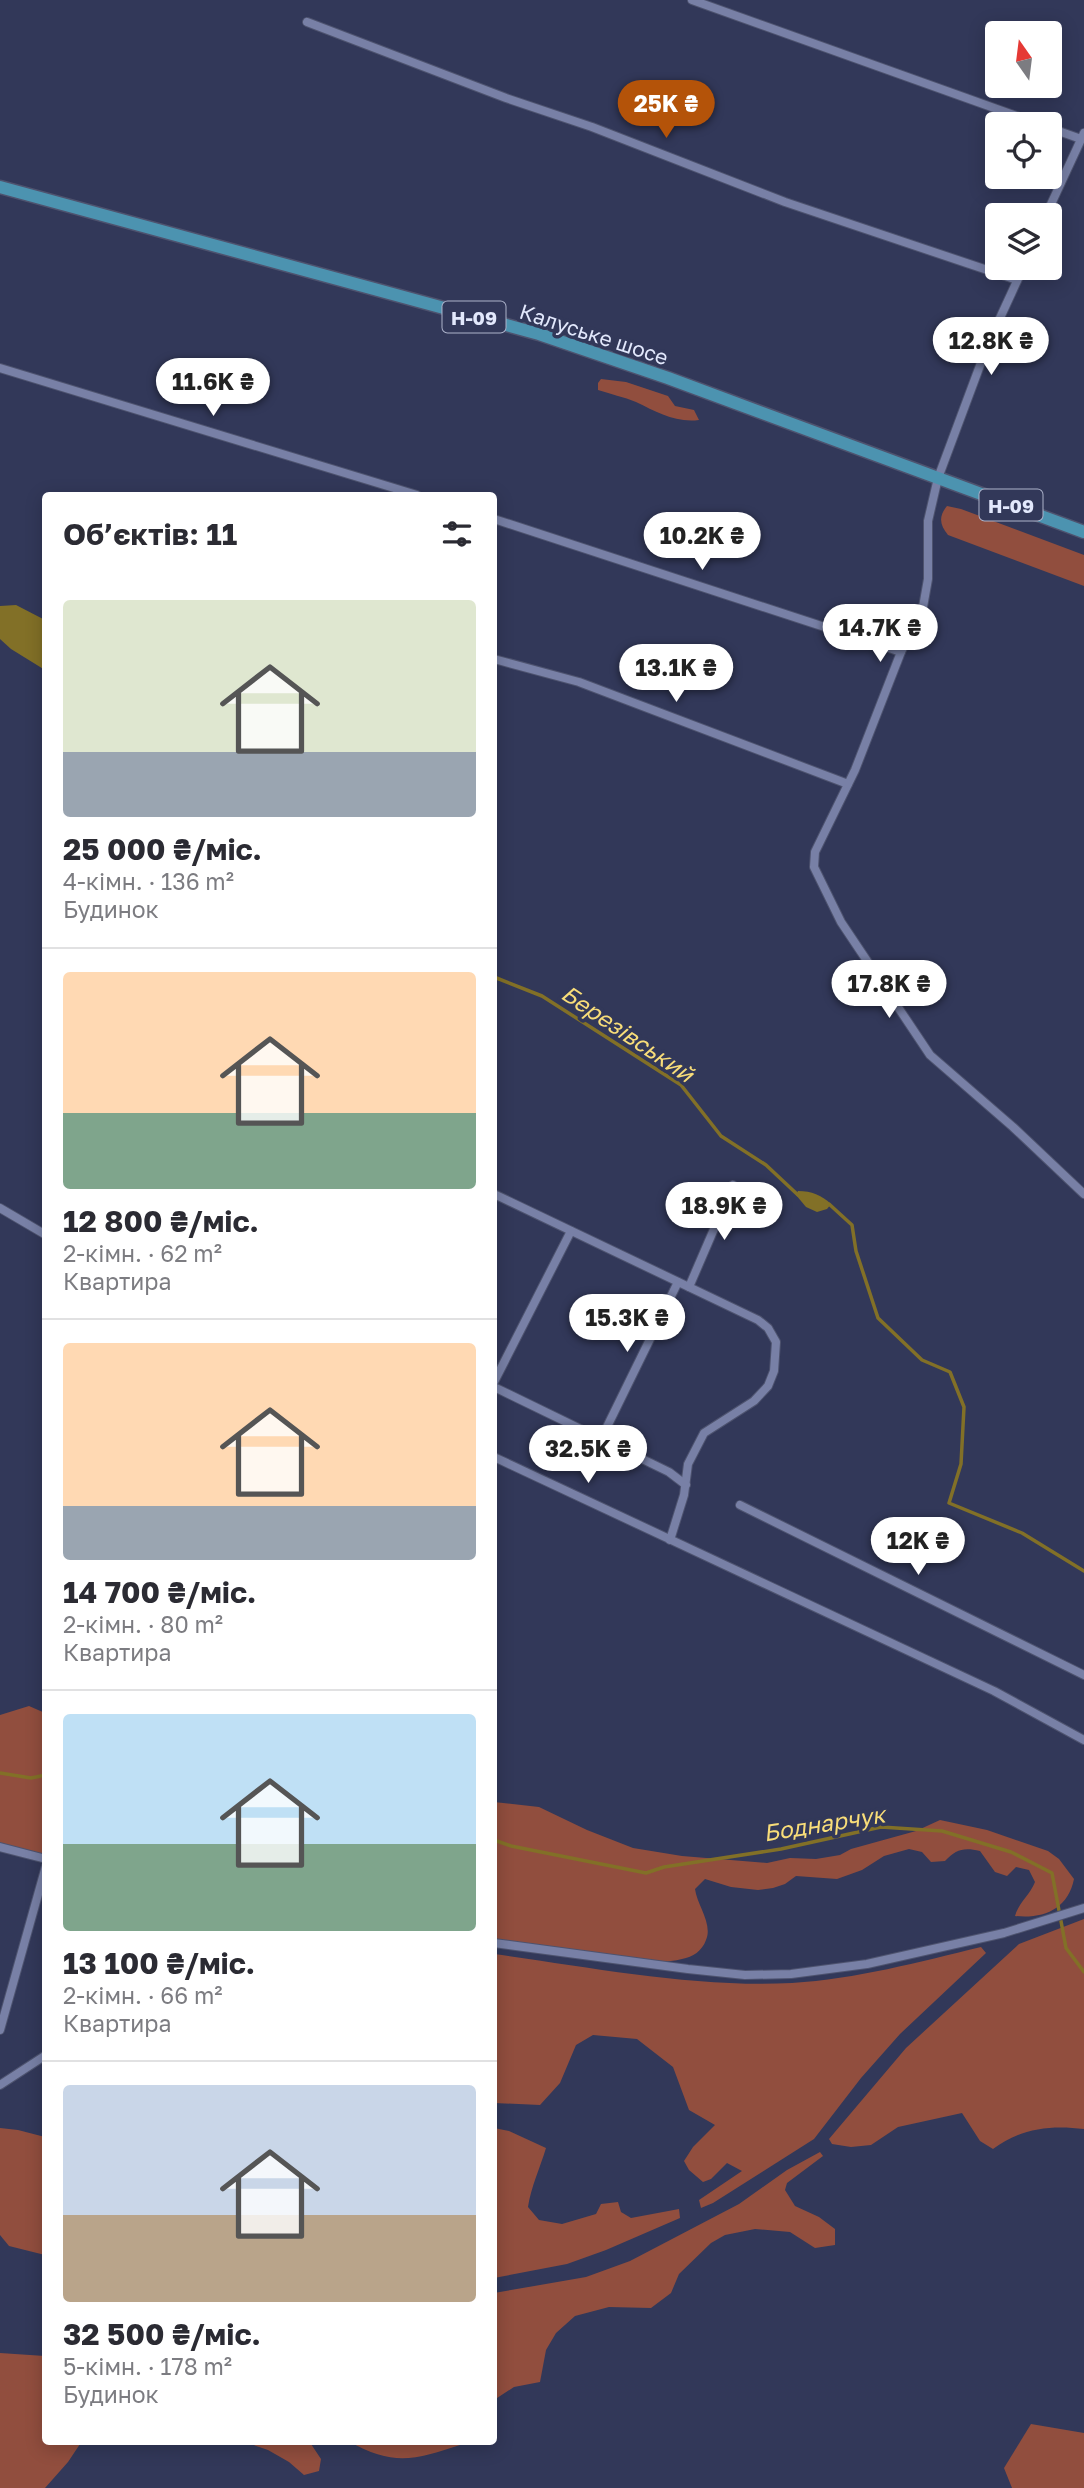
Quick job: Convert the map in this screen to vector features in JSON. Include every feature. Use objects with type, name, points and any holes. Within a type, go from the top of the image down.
[{"type":"main road","name":"Калуське шосе","points":[[0,187],[539,334],[668,378],[1084,532]]},
{"type":"street","points":[[692,0],[1005,112]]},
{"type":"street","points":[[307,22],[506,98],[592,127],[785,202],[985,269]]},
{"type":"street","points":[[1051,203],[1082,136],[1062,131]]},
{"type":"street","points":[[1017,280],[988,344],[938,478],[928,521],[928,579],[923,607],[901,652],[848,784],[815,852],[814,867],[841,922],[930,1055],[1013,1127],[1084,1194]]},
{"type":"street","points":[[0,368],[407,492]]},
{"type":"street","points":[[497,520],[901,652]]},
{"type":"street","points":[[497,660],[579,682],[848,784]]},
{"type":"street","points":[[688,1287],[733,1185]]},
{"type":"street","points":[[497,1195],[758,1320],[768,1328],[776,1342],[777,1355],[768,1386],[754,1401],[704,1433],[688,1464],[686,1485],[670,1540]]},
{"type":"street","points":[[0,1208],[42,1234]]},
{"type":"street","points":[[497,1379],[571,1231]]},
{"type":"street","points":[[601,1439],[678,1282]]},
{"type":"street","points":[[497,1387],[669,1472],[686,1485]]},
{"type":"street","points":[[497,1458],[994,1691],[1084,1740]]},
{"type":"street","points":[[740,1505],[1084,1675]]},
{"type":"street","points":[[0,1847],[42,1858]]},
{"type":"street","points":[[0,2030],[42,1880]]},
{"type":"street","points":[[497,1943],[745,1975],[791,1974],[867,1964],[1004,1933],[1084,1908]]},
{"type":"street","points":[[0,2085],[42,2058]]},
{"type":"shaded area","points":[[601,379],[626,382],[668,396],[675,406],[694,410],[699,420],[674,418],[598,390]]},
{"type":"shaded area","points":[[947,506],[1084,555],[1084,586],[948,535],[941,521]]},
{"type":"shaded area","points":[[16,605],[42,618],[42,668],[0,639],[0,606]]},
{"type":"shaded area","points":[[798,1191],[816,1194],[831,1204],[827,1209],[817,1212],[806,1207],[796,1195]]},
{"type":"shaded area","points":[[29,1706],[42,1712],[42,1856],[0,1845],[0,1715]]},
{"type":"shaded area","points":[[497,1802],[539,1807],[633,1848],[682,1856],[767,1863],[790,1858],[816,1859],[840,1855],[851,1849],[916,1831],[940,1820],[987,1830],[1048,1851],[1059,1859],[1074,1879],[1060,1905],[1045,1914],[1026,1917],[1015,1916],[1035,1882],[1029,1870],[1016,1867],[1007,1876],[995,1872],[980,1851],[969,1849],[953,1854],[945,1861],[931,1862],[922,1852],[909,1849],[884,1856],[862,1870],[837,1879],[796,1876],[785,1884],[758,1890],[731,1887],[705,1879],[695,1889],[708,1928],[706,1940],[700,1950],[690,1957],[673,1961],[625,1959],[497,1941]]},
{"type":"shaded area","points":[[1084,1919],[1084,2129],[1060,2127],[1025,2132],[993,2149],[980,2141],[962,2113],[898,2127],[871,2145],[851,2147],[832,2144],[829,2139],[906,2048],[1019,1944]]},
{"type":"shaded area","points":[[981,1947],[986,1953],[900,2034],[861,2078],[814,2139],[701,2208],[699,2200],[742,2171],[727,2163],[711,2179],[703,2182],[689,2170],[684,2161],[693,2147],[715,2125],[689,2110],[673,2067],[637,2039],[593,2035],[576,2045],[560,2083],[540,2105],[497,2103],[497,1954],[642,1975],[755,1984],[840,1978]]},
{"type":"shaded area","points":[[0,2128],[42,2136],[42,2254],[9,2246],[0,2235]]},
{"type":"shaded area","points":[[497,2129],[509,2131],[546,2148],[528,2207],[539,2220],[562,2224],[596,2214],[601,2204],[618,2202],[621,2212],[631,2218],[679,2209],[680,2218],[567,2264],[497,2277]]},
{"type":"shaded area","points":[[820,2152],[823,2156],[787,2183],[785,2190],[795,2206],[819,2217],[835,2229],[835,2245],[815,2248],[790,2232],[755,2229],[725,2235],[711,2243],[679,2274],[671,2293],[651,2308],[609,2307],[575,2316],[556,2333],[546,2350],[540,2382],[514,2387],[497,2398],[497,2292],[586,2277],[630,2261],[739,2204],[787,2170]]},
{"type":"shaded area","points":[[0,2353],[42,2356],[42,2445],[79,2445],[45,2488],[0,2488]]},
{"type":"shaded area","points":[[1031,2424],[1084,2433],[1084,2488],[1012,2488],[1004,2468]]},
{"type":"shaded area","points":[[254,2445],[312,2445],[321,2459],[319,2471],[304,2475],[289,2462]]},
{"type":"shaded area","points":[[356,2445],[460,2445],[431,2454],[405,2458],[392,2458]]},
{"type":"waterway","name":"Березівський","points":[[497,978],[542,996],[681,1085],[721,1136],[766,1165],[798,1195]]},
{"type":"waterway","name":"Березівський","points":[[829,1204],[852,1225],[856,1251],[878,1318],[922,1360],[950,1372],[964,1407],[961,1464],[949,1503],[1022,1533],[1084,1571]]},
{"type":"waterway","name":"Боднарчук","points":[[0,1773],[31,1778],[42,1776]]},
{"type":"waterway","name":"Боднарчук","points":[[497,1841],[646,1873],[664,1867],[781,1849],[881,1827],[942,1831],[1011,1852],[1052,1873],[1066,1948],[1084,1972]]}]
